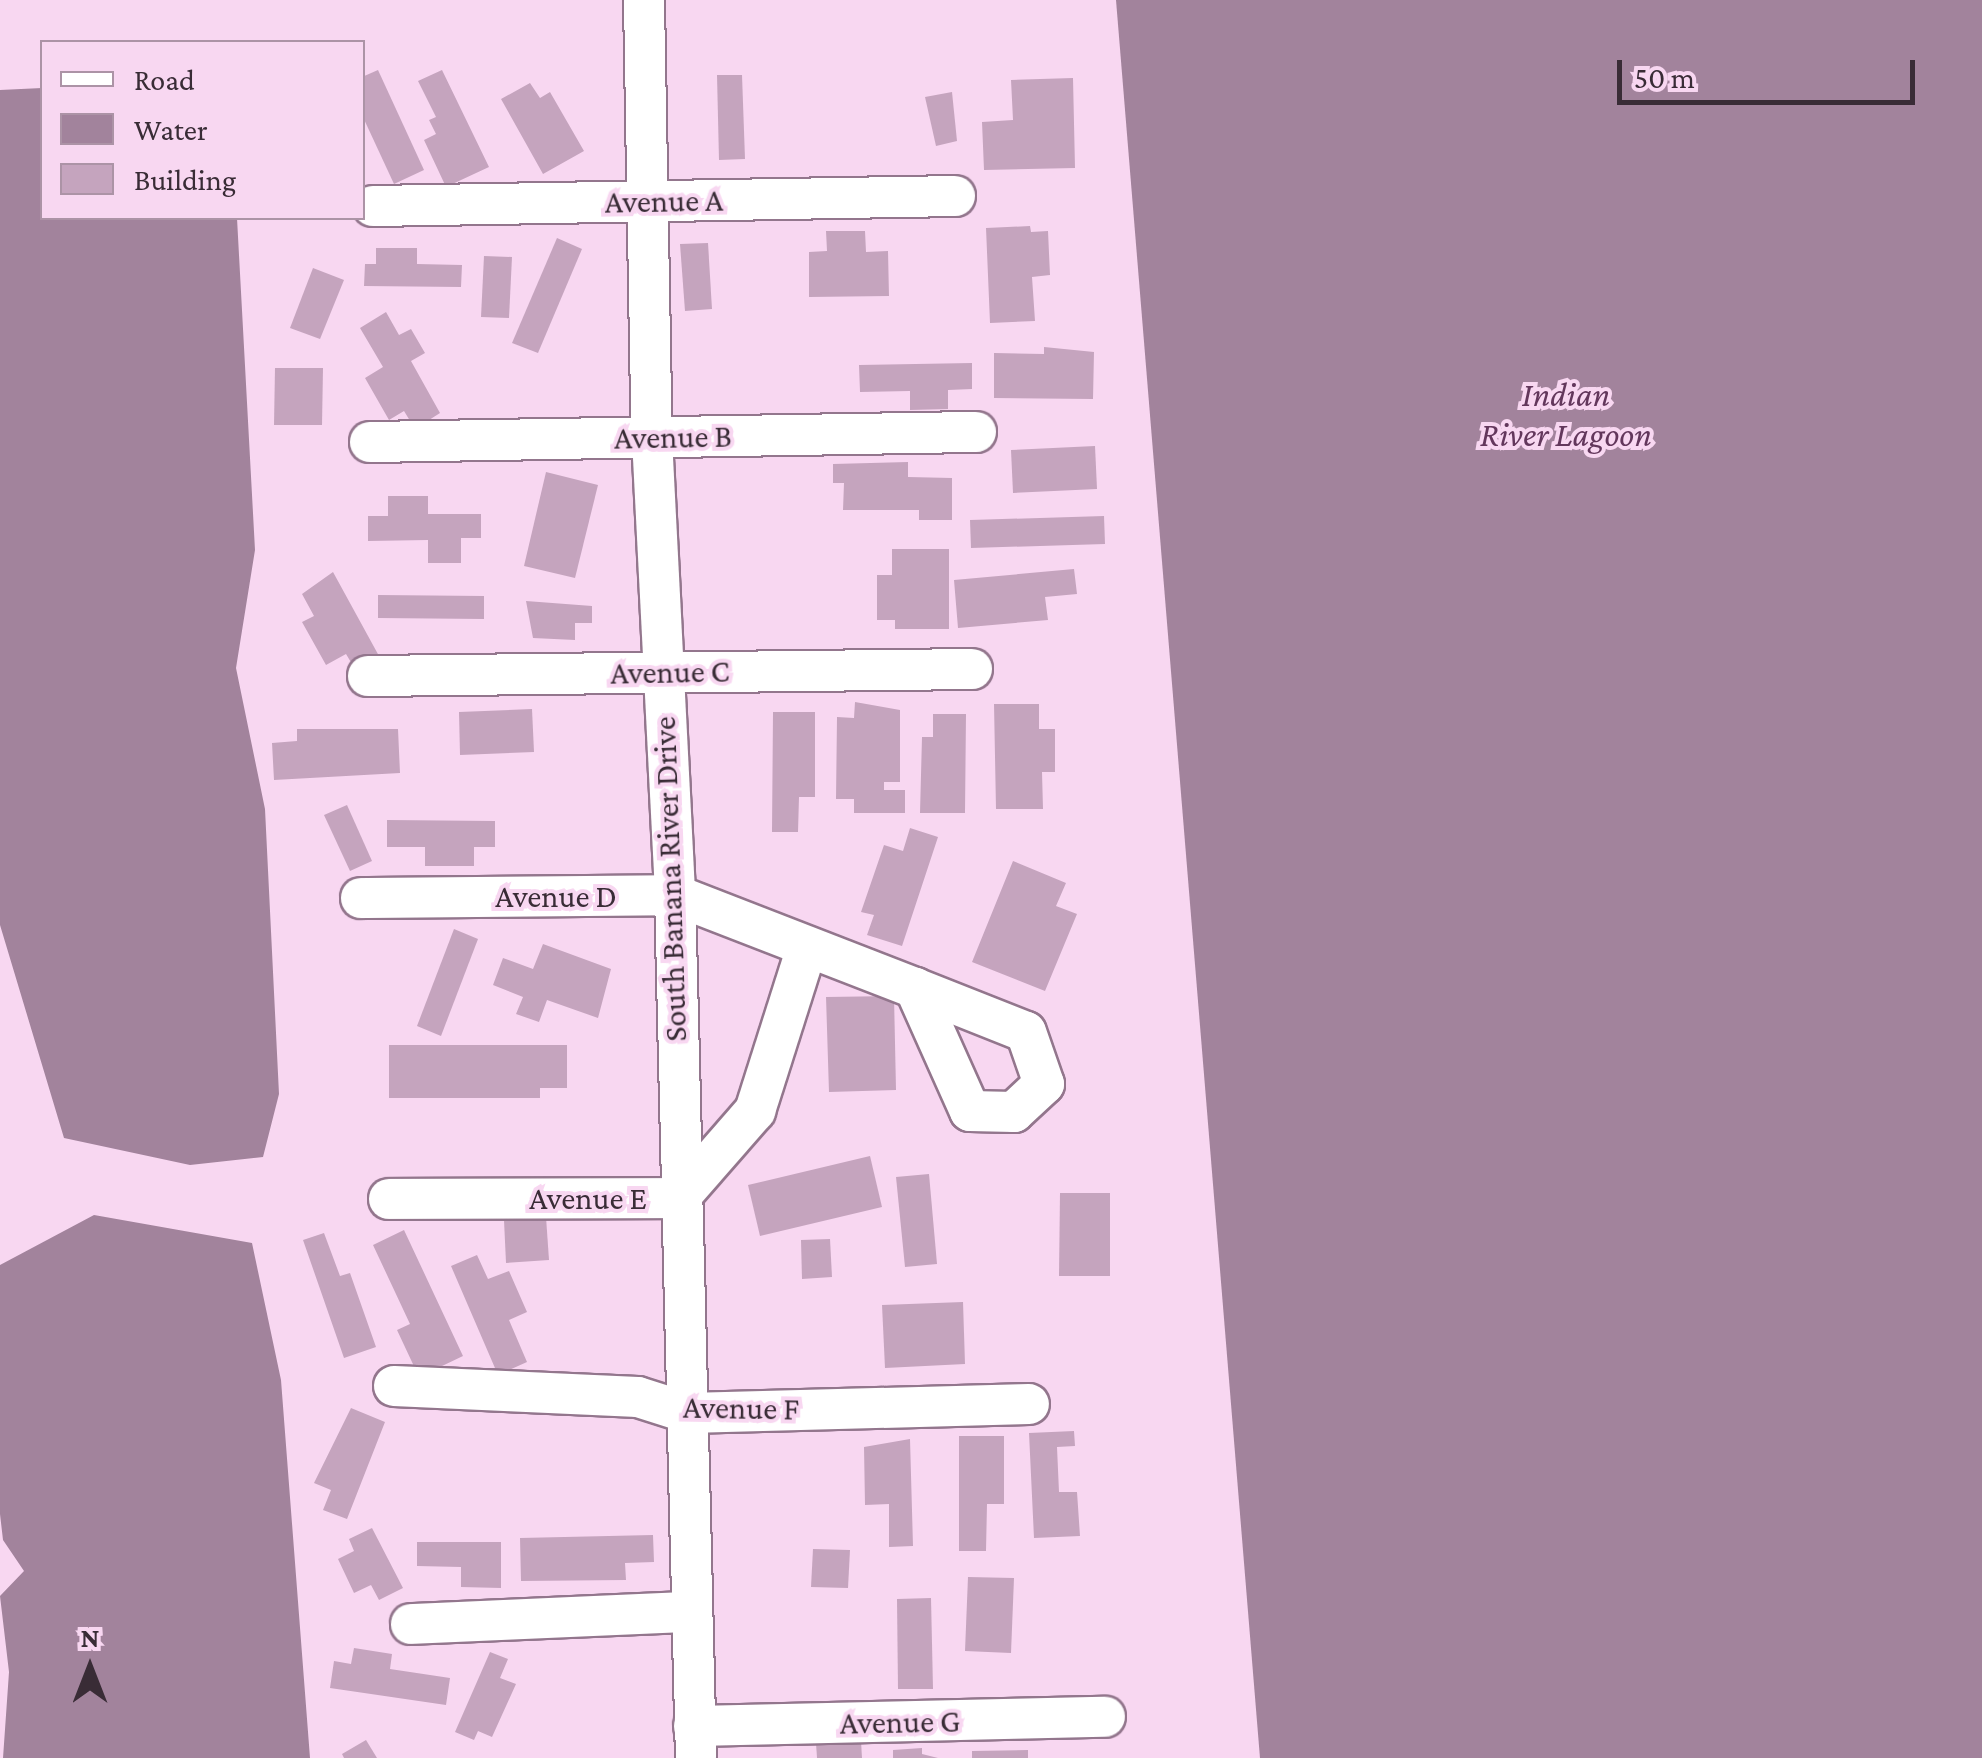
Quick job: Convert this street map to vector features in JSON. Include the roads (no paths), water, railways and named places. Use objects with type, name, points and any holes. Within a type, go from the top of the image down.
[{"type":"street","name":"South Banana River Drive","points":[[644,0],[651,201],[652,438],[660,673],[674,895],[679,1198],[688,1413],[688,1612],[695,1742]]},
{"type":"street","name":"Avenue A","points":[[373,206],[955,196]]},
{"type":"street","name":"Avenue B","points":[[370,442],[976,432]]},
{"type":"street","name":"Avenue C","points":[[368,676],[972,669]]},
{"type":"street","name":"Avenue D","points":[[360,898],[674,895],[914,988]]},
{"type":"street","name":"Avenue E","points":[[388,1198],[679,1198],[755,1111],[807,946]]},
{"type":"street","name":"Avenue F","points":[[394,1386],[638,1396],[688,1413],[1029,1404]]},
{"type":"street","points":[[411,1624],[688,1612]]},
{"type":"street","name":"Avenue G","points":[[695,1742],[1105,1717]]},
{"type":"water","name":"Indian River Lagoon","points":[[1116,0],[1982,0],[1982,1758],[1260,1758]]},
{"type":"water","points":[[40,88],[40,220],[237,220],[255,550],[236,668],[265,809],[279,1094],[263,1157],[190,1165],[64,1138],[0,925],[0,90]]},
{"type":"water","points":[[94,1215],[252,1243],[281,1380],[310,1758],[3,1758],[9,1672],[0,1596],[24,1571],[3,1540],[0,1514],[0,1265]]}]
